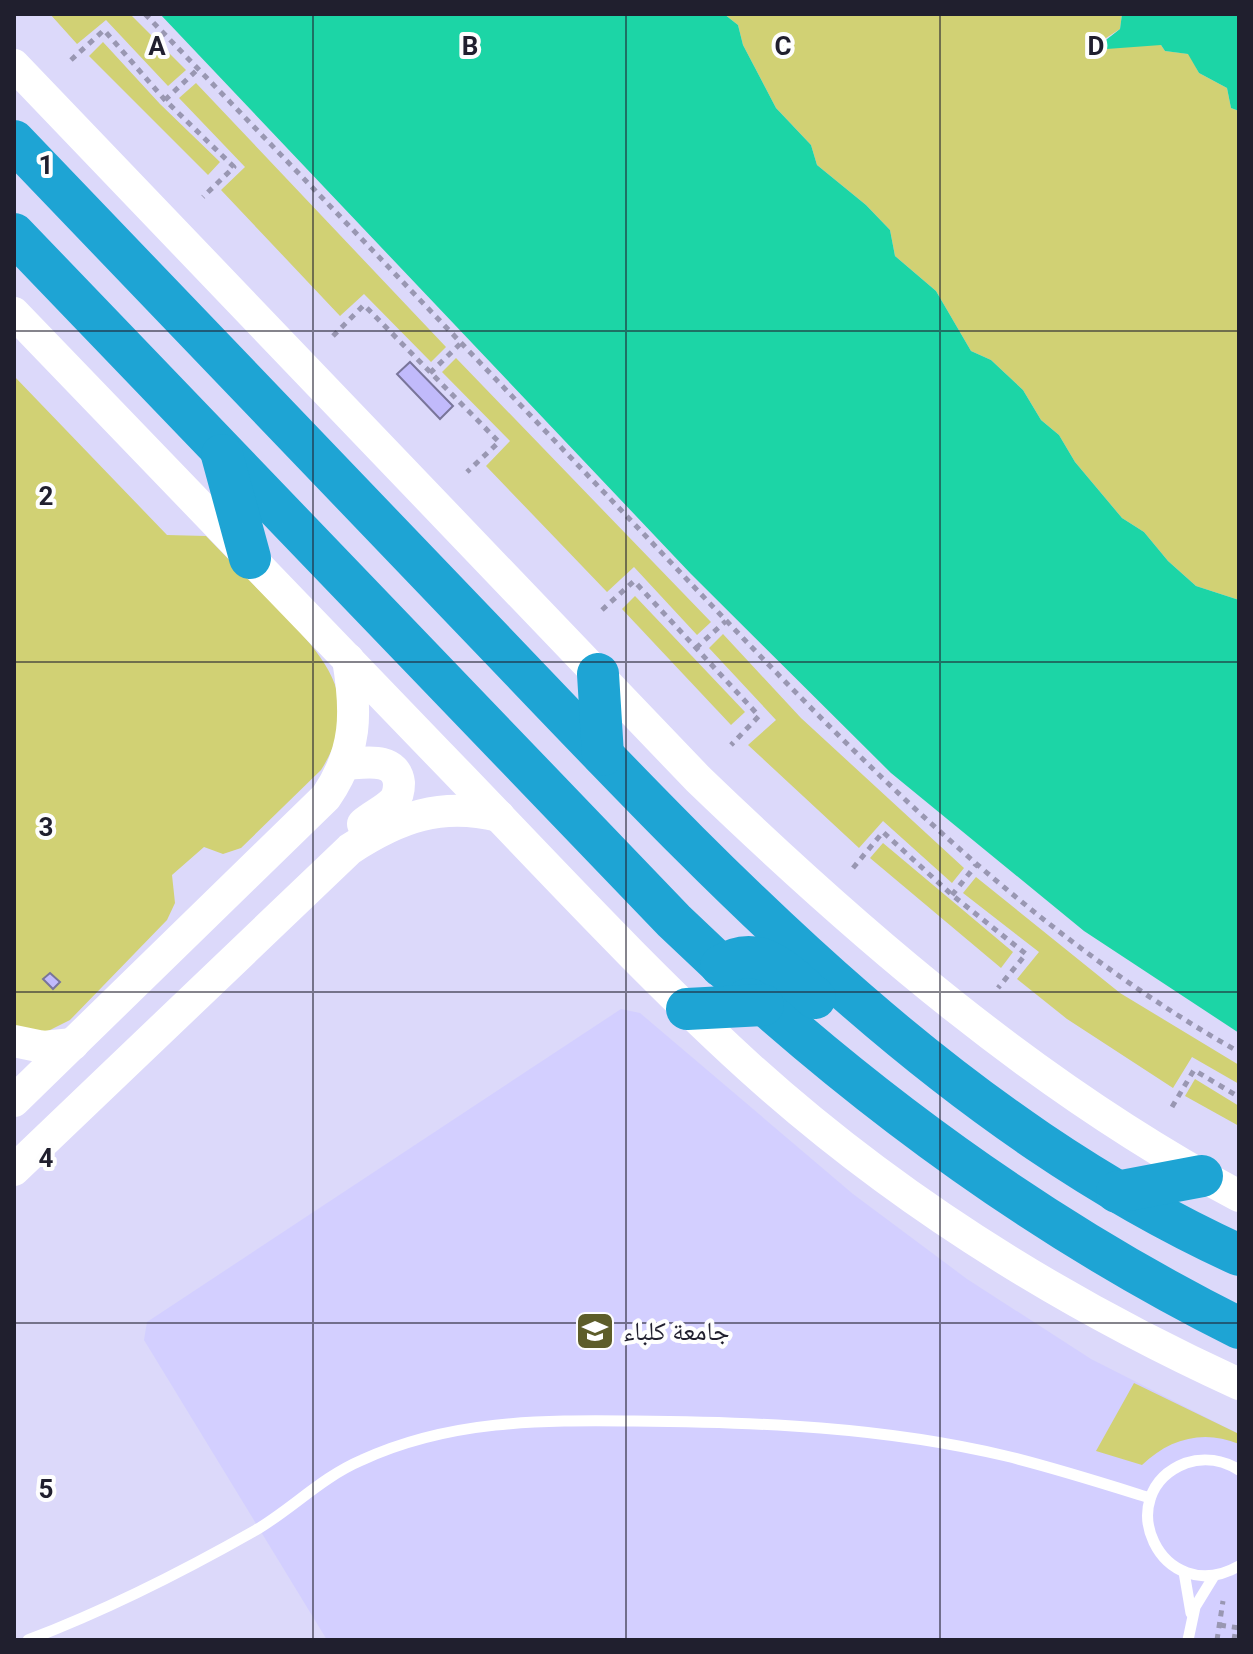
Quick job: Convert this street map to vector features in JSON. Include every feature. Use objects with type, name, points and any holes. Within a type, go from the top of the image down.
[{"type":"highway","points":[[14,141],[603,755],[735,886],[910,1049],[1031,1139],[1117,1192],[1239,1255]]},
{"type":"highway","points":[[14,234],[721,966],[763,1005],[855,1084],[986,1180],[1124,1267],[1222,1320],[1239,1357]]},
{"type":"highway","points":[[221,450],[250,558]]},
{"type":"highway","points":[[598,674],[603,755]]},
{"type":"highway","points":[[721,966],[742,956],[764,958],[844,1021],[875,1038],[910,1049]]},
{"type":"highway","points":[[687,1009],[763,1005]]},
{"type":"highway","points":[[1117,1192],[1202,1176]]},
{"type":"street","points":[[14,65],[698,779],[869,936],[953,1005],[1094,1110],[1239,1196]]},
{"type":"street","points":[[14,313],[687,1009],[819,1126],[960,1231],[1111,1321],[1239,1384]]},
{"type":"street","points":[[14,1101],[313,812],[346,764],[355,727],[348,659]]},
{"type":"street","points":[[329,867],[348,838],[398,793],[398,777],[387,765],[346,764]]},
{"type":"street","points":[[14,1170],[329,867],[373,834],[417,814],[458,809],[499,816]]},
{"type":"street","points":[[14,1041],[43,1047],[73,1044]]},
{"type":"lane","points":[[28,1640],[94,1614],[259,1528],[331,1475],[362,1460],[425,1437],[472,1427],[538,1420],[718,1422],[872,1434],[1003,1455],[1150,1498]]},
{"type":"lane","points":[[1239,1470],[1222,1462],[1193,1461],[1167,1474],[1150,1498],[1148,1523],[1155,1547],[1172,1566],[1184,1572],[1214,1576],[1239,1566]]},
{"type":"lane","points":[[1184,1572],[1191,1618],[1188,1640]]},
{"type":"lane","points":[[1191,1618],[1214,1576]]},
{"type":"path","points":[[145,14],[832,732],[976,865],[1093,958],[1239,1052]]},
{"type":"path","points":[[71,60],[104,30],[165,100],[234,167],[203,197]]},
{"type":"path","points":[[165,100],[198,69]]},
{"type":"path","points":[[333,336],[364,305],[499,442],[467,472]]},
{"type":"path","points":[[430,373],[460,344]]},
{"type":"path","points":[[602,610],[634,581],[759,716],[731,745]]},
{"type":"path","points":[[696,648],[726,621]]},
{"type":"path","points":[[853,868],[883,832],[952,895],[1026,954],[998,988]]},
{"type":"path","points":[[952,895],[976,865]]},
{"type":"path","points":[[1172,1107],[1194,1070],[1239,1097]]},
{"type":"path","points":[[1217,1640],[1225,1591]]},
{"type":"path","points":[[1220,1625],[1237,1627],[1234,1640]]},
{"type":"shaded area","points":[[50,14],[130,14],[186,70],[168,86],[106,20],[77,44]]},
{"type":"shaded area","points":[[160,14],[724,14],[738,25],[743,45],[776,108],[811,145],[817,165],[866,205],[890,230],[895,256],[936,291],[971,351],[991,360],[1023,390],[1041,420],[1059,435],[1075,462],[1122,518],[1144,532],[1168,561],[1196,586],[1239,600],[1239,1033],[1084,931],[891,773],[691,574]]},
{"type":"shaded area","points":[[724,14],[1122,14],[1120,29],[1103,40],[1161,45],[1165,51],[1189,54],[1199,73],[1227,88],[1231,108],[1239,111],[1239,600],[1196,586],[1168,561],[1144,532],[1122,518],[1075,462],[1059,435],[1041,420],[1023,390],[991,360],[971,351],[936,291],[895,256],[890,230],[866,205],[817,165],[811,145],[776,108],[743,45],[738,25]]},
{"type":"shaded area","points":[[1122,14],[1239,14],[1239,111],[1231,108],[1227,88],[1199,73],[1188,54],[1165,51],[1161,45],[1093,50],[1120,29]]},
{"type":"shaded area","points":[[103,42],[160,104],[220,162],[208,175],[89,56]]},
{"type":"shaded area","points":[[196,83],[446,347],[431,362],[364,294],[340,316],[221,190],[245,167],[179,98]]},
{"type":"shaded area","points":[[456,358],[711,622],[697,635],[634,567],[607,592],[486,466],[510,441],[442,372]]},
{"type":"shaded area","points":[[14,376],[167,535],[206,536],[309,643],[333,680],[339,700],[340,721],[334,745],[321,770],[241,848],[223,854],[204,847],[172,875],[175,903],[167,920],[70,1020],[46,1032],[14,1031]]},
{"type":"shaded area","points":[[635,596],[745,712],[731,725],[622,609]]},
{"type":"shaded area","points":[[723,634],[801,718],[964,868],[952,883],[883,821],[859,848],[748,745],[776,720],[709,648]]},
{"type":"shaded area","points":[[883,843],[1013,952],[1001,968],[870,858]]},
{"type":"shaded area","points":[[976,877],[1120,993],[1239,1065],[1239,1084],[1192,1057],[1173,1088],[1067,1019],[1017,979],[1039,952],[963,893]]},
{"type":"shaded area","name":"جامعة كلباء","points":[[621,1009],[640,1013],[853,1194],[967,1279],[1091,1359],[1239,1434],[1239,1640],[327,1640],[144,1340],[147,1322]]},
{"type":"shaded area","points":[[1195,1079],[1239,1106],[1239,1126],[1185,1096]]},
{"type":"shaded area","points":[[1134,1383],[1239,1434],[1239,1444],[1212,1437],[1187,1439],[1163,1449],[1142,1465],[1096,1451]]},
{"type":"building","points":[[410,362],[453,406],[440,419],[397,374]]},
{"type":"building","points":[[50,973],[60,982],[53,989],[43,979]]},
{"type":"place","name":"جامعة كلباء","points":[[595,1331]]}]
